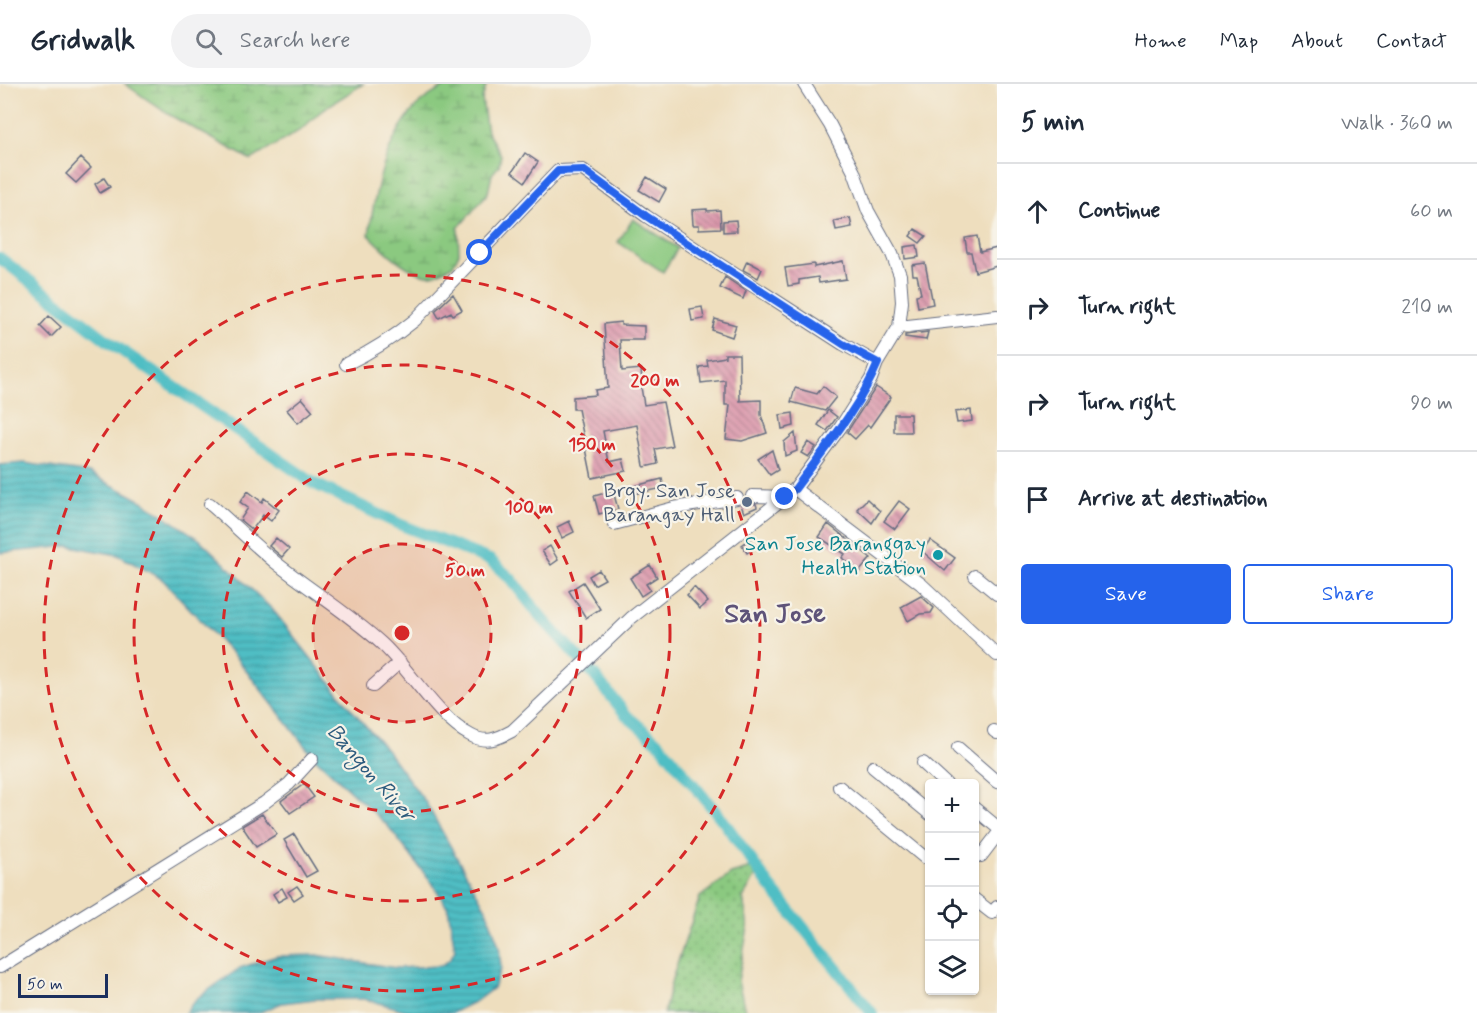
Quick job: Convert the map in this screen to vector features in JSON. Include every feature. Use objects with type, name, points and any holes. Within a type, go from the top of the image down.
[{"type":"street","points":[[210,504],[276,562],[350,616],[382,644],[466,734],[493,741],[512,730],[631,618],[790,493],[862,395],[899,327],[902,302],[900,275],[892,254],[868,211],[854,172],[830,125],[804,84]]},
{"type":"street","points":[[346,364],[397,335],[415,320],[558,171],[583,170],[646,216],[716,262],[843,344],[878,363]]},
{"type":"street","points":[[899,327],[997,316]]},
{"type":"street","points":[[752,496],[790,493],[921,584],[997,655]]},
{"type":"street","points":[[614,524],[674,508],[737,498]]},
{"type":"street","points":[[975,576],[997,594]]},
{"type":"street","points":[[373,686],[400,662]]},
{"type":"street","points":[[958,748],[997,782]]},
{"type":"street","points":[[0,967],[264,803],[289,784],[312,759]]},
{"type":"street","points":[[923,763],[941,779]]},
{"type":"street","points":[[873,768],[925,810]]},
{"type":"street","points":[[839,787],[925,858]]},
{"type":"street","points":[[979,811],[997,827]]},
{"type":"street","points":[[979,855],[997,835]]},
{"type":"street","points":[[979,902],[992,913],[997,907]]},
{"type":"green space","points":[[125,84],[363,84],[322,110],[302,129],[251,160],[168,114]]},
{"type":"green space","points":[[449,84],[481,84],[486,87],[482,99],[487,132],[501,155],[499,166],[492,174],[488,193],[458,228],[459,253],[453,265],[432,275],[406,267],[369,235],[384,164],[399,130],[421,102]]},
{"type":"green space","points":[[633,219],[678,248],[663,272],[618,242]]},
{"type":"green space","points":[[762,865],[743,898],[748,927],[738,981],[744,1013],[664,1013],[672,979],[700,897],[731,874]]},
{"type":"water","name":"Bangon River","points":[[24,463],[89,473],[142,501],[199,539],[273,610],[386,749],[426,803],[486,909],[499,946],[501,968],[493,988],[476,1001],[452,1013],[415,1013],[364,999],[315,999],[282,1003],[258,1013],[185,1013],[196,999],[240,968],[277,956],[317,955],[396,968],[441,966],[450,959],[455,950],[448,908],[388,826],[312,755],[237,659],[162,579],[118,555],[70,546],[0,553],[0,465]]},
{"type":"building","points":[[525,153],[538,162],[525,182],[512,172]]},
{"type":"building","points":[[81,158],[91,168],[76,183],[66,174]]},
{"type":"building","points":[[647,177],[666,189],[659,202],[639,190]]},
{"type":"building","points":[[104,178],[110,187],[100,193],[95,184]]},
{"type":"building","points":[[707,209],[707,211],[720,210],[721,228],[699,229],[699,225],[693,225],[692,210]]},
{"type":"building","points":[[850,218],[852,227],[836,230],[834,221]]},
{"type":"building","points":[[736,220],[737,231],[723,232],[723,221]]},
{"type":"building","points":[[915,229],[926,236],[920,243],[910,236]]},
{"type":"building","points":[[977,236],[980,252],[997,248],[997,266],[975,272],[971,252],[967,252],[965,238]]},
{"type":"building","points":[[917,245],[919,257],[905,259],[904,247]]},
{"type":"building","points":[[747,261],[762,269],[758,278],[743,270]]},
{"type":"building","points":[[843,261],[846,279],[819,283],[818,277],[799,280],[799,284],[788,286],[785,268],[814,264],[814,267]]},
{"type":"building","points":[[925,263],[933,304],[918,307],[916,295],[921,294],[917,275],[913,275],[912,265]]},
{"type":"building","points":[[725,277],[746,291],[743,299],[720,288]]},
{"type":"building","points":[[453,294],[462,310],[439,318],[435,311]]},
{"type":"building","points":[[702,307],[704,319],[692,321],[690,309]]},
{"type":"building","points":[[49,316],[61,327],[51,337],[40,326]]},
{"type":"building","points":[[715,319],[736,325],[732,337],[712,330]]},
{"type":"building","points":[[621,322],[621,325],[644,326],[644,340],[620,340],[622,371],[641,369],[642,381],[640,381],[644,405],[663,402],[672,446],[655,449],[658,464],[645,467],[637,425],[603,431],[609,462],[623,459],[626,471],[592,478],[578,409],[573,409],[573,397],[596,395],[595,390],[608,388],[604,324]]},
{"type":"building","points":[[928,332],[926,340],[905,337],[905,335]]},
{"type":"building","points":[[725,354],[739,354],[740,401],[761,400],[761,415],[767,433],[742,441],[726,439],[730,405],[725,405],[725,380],[701,383],[699,367],[708,366],[707,360],[725,357]]},
{"type":"building","points":[[823,386],[836,397],[825,411],[791,402],[795,388],[817,394]]},
{"type":"building","points":[[876,387],[891,397],[870,427],[868,425],[855,439],[847,432]]},
{"type":"building","points":[[302,398],[313,411],[298,423],[287,410]]},
{"type":"building","points":[[828,410],[837,417],[827,431],[818,425]]},
{"type":"building","points":[[971,410],[972,421],[957,423],[955,412]]},
{"type":"building","points":[[793,413],[794,426],[782,429],[780,415]]},
{"type":"building","points":[[894,414],[910,414],[911,432],[894,432]]},
{"type":"building","points":[[795,433],[797,451],[785,456],[784,442]]},
{"type":"building","points":[[808,442],[816,447],[808,457],[801,453]]},
{"type":"building","points":[[772,450],[778,470],[770,475],[758,459]]},
{"type":"building","points":[[662,479],[664,488],[633,494],[631,487]]},
{"type":"building","points":[[248,491],[262,502],[264,498],[279,510],[271,521],[263,515],[252,530],[240,520],[248,508],[240,502]]},
{"type":"building","points":[[613,491],[618,509],[599,514],[594,496]]},
{"type":"building","points":[[867,499],[880,511],[872,523],[857,509]]},
{"type":"building","points":[[745,500],[756,504],[757,507],[744,513],[741,505]]},
{"type":"building","points":[[899,501],[910,509],[895,529],[884,521]]},
{"type":"building","points":[[569,521],[574,532],[562,538],[557,527]]},
{"type":"building","points":[[828,524],[871,558],[859,572],[842,558],[845,554],[819,537]]},
{"type":"building","points":[[276,538],[289,549],[282,557],[269,546]]},
{"type":"building","points":[[750,539],[755,547],[747,553],[742,545]]},
{"type":"building","name":"San Jose Baranggay Health Station","points":[[930,540],[955,558],[945,571],[922,551]]},
{"type":"building","points":[[550,546],[558,560],[551,565],[542,551]]},
{"type":"building","points":[[650,565],[657,577],[646,584],[650,590],[641,596],[630,578]]},
{"type":"building","points":[[599,570],[605,579],[594,585],[589,576]]},
{"type":"building","points":[[583,582],[600,609],[586,618],[569,591]]},
{"type":"building","points":[[694,587],[708,602],[700,609],[687,595]]},
{"type":"building","points":[[921,596],[934,608],[931,613],[920,614],[908,621],[901,607]]},
{"type":"building","points":[[304,784],[314,797],[290,813],[281,801]]},
{"type":"building","points":[[262,814],[277,834],[256,847],[242,826]]},
{"type":"building","points":[[294,834],[317,871],[306,877],[284,840]]},
{"type":"building","points":[[297,886],[303,894],[294,900],[288,892]]},
{"type":"building","points":[[282,888],[287,897],[278,902],[273,894]]},
{"type":"waterway","points":[[0,258],[108,341],[313,483],[399,524],[490,560],[511,579],[627,716],[660,744],[724,822],[769,885],[872,1013]]},
{"type":"place","name":"Brgy. San Jose Barangay Hall","points":[[747,502]]},
{"type":"place","name":"San Jose Baranggay Health Station","points":[[938,555]]},
{"type":"district","name":"San Jose","points":[[775,613]]},
{"type":"route","points":[[480,253],[549,177],[558,171],[583,170],[646,216],[716,262],[843,344],[878,363],[862,395],[840,428],[795,489],[785,497]]}]
